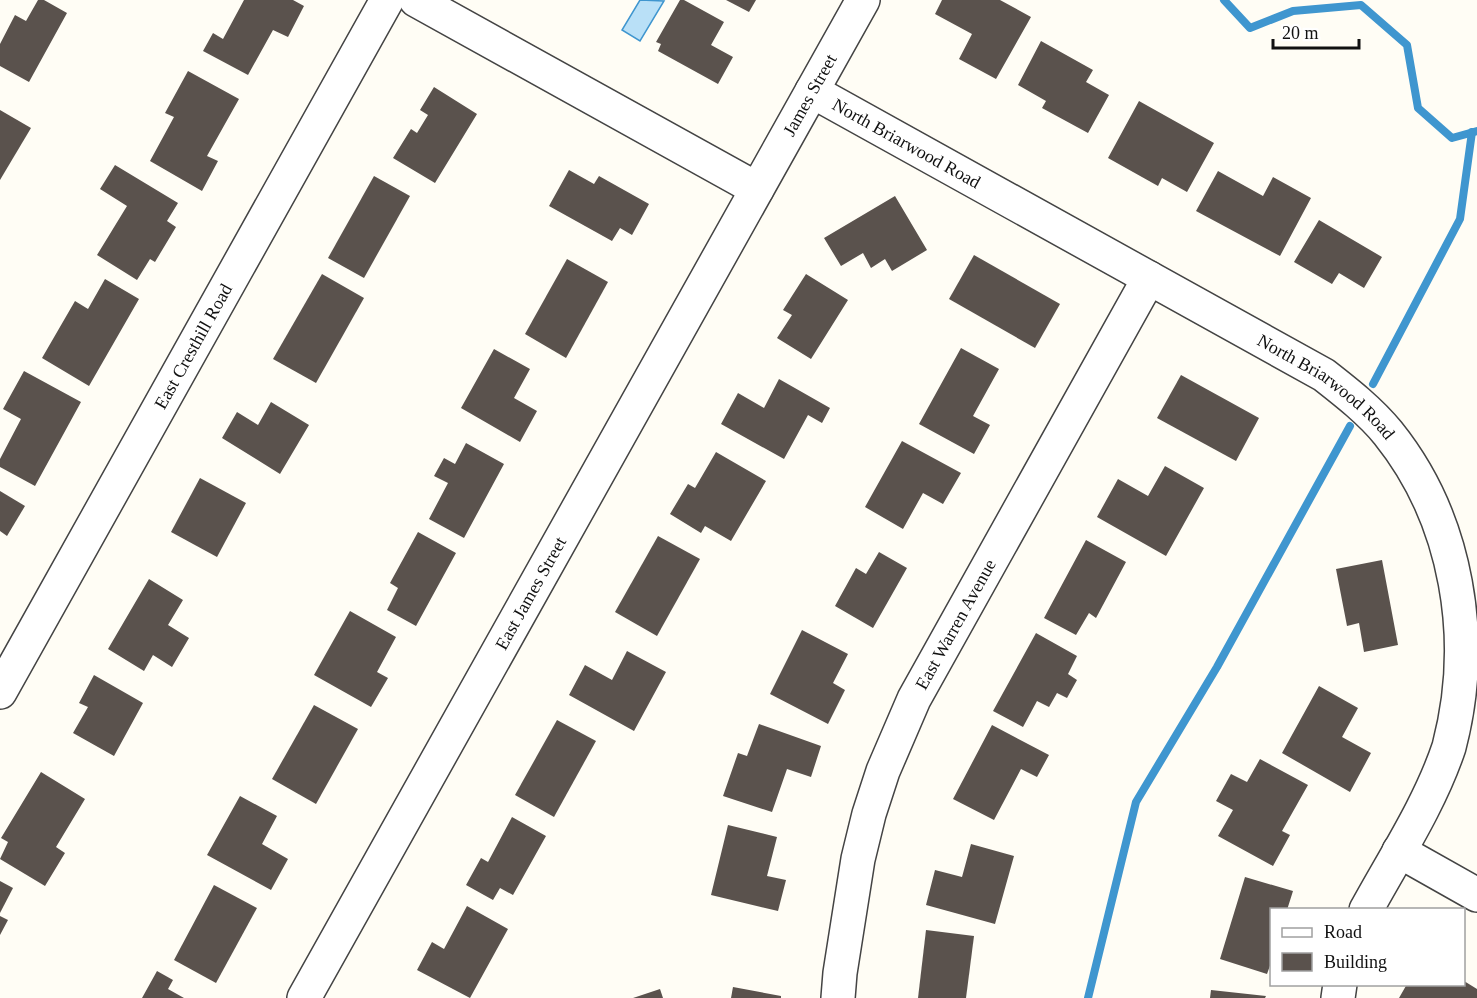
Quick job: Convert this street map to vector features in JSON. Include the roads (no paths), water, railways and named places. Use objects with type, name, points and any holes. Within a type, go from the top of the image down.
[{"type":"street","name":"East Cresthill Road","points":[[0,692],[387,0]]},
{"type":"street","points":[[416,0],[757,189]]},
{"type":"street","name":"James Street","points":[[757,189],[863,0]]},
{"type":"street","name":"North Briarwood Road","points":[[812,91],[1324,375],[1360,404],[1387,432],[1411,464],[1438,514],[1447,536],[1458,576],[1464,620],[1465,664],[1460,704],[1450,746],[1436,780],[1367,908]]},
{"type":"street","name":"East James Street","points":[[304,998],[757,189]]},
{"type":"street","name":"East Warren Avenue","points":[[838,998],[858,859],[883,771],[909,709],[1149,278]]},
{"type":"street","points":[[1399,851],[1477,895]]},
{"type":"water","points":[[640,0],[664,1],[640,41],[622,30]]},
{"type":"waterway","points":[[1224,0],[1250,28],[1293,11],[1361,5],[1407,45],[1418,108],[1452,138],[1477,131]]},
{"type":"waterway","points":[[1373,384],[1460,219],[1472,132]]},
{"type":"waterway","points":[[1088,998],[1136,802],[1217,667],[1350,426]]}]
